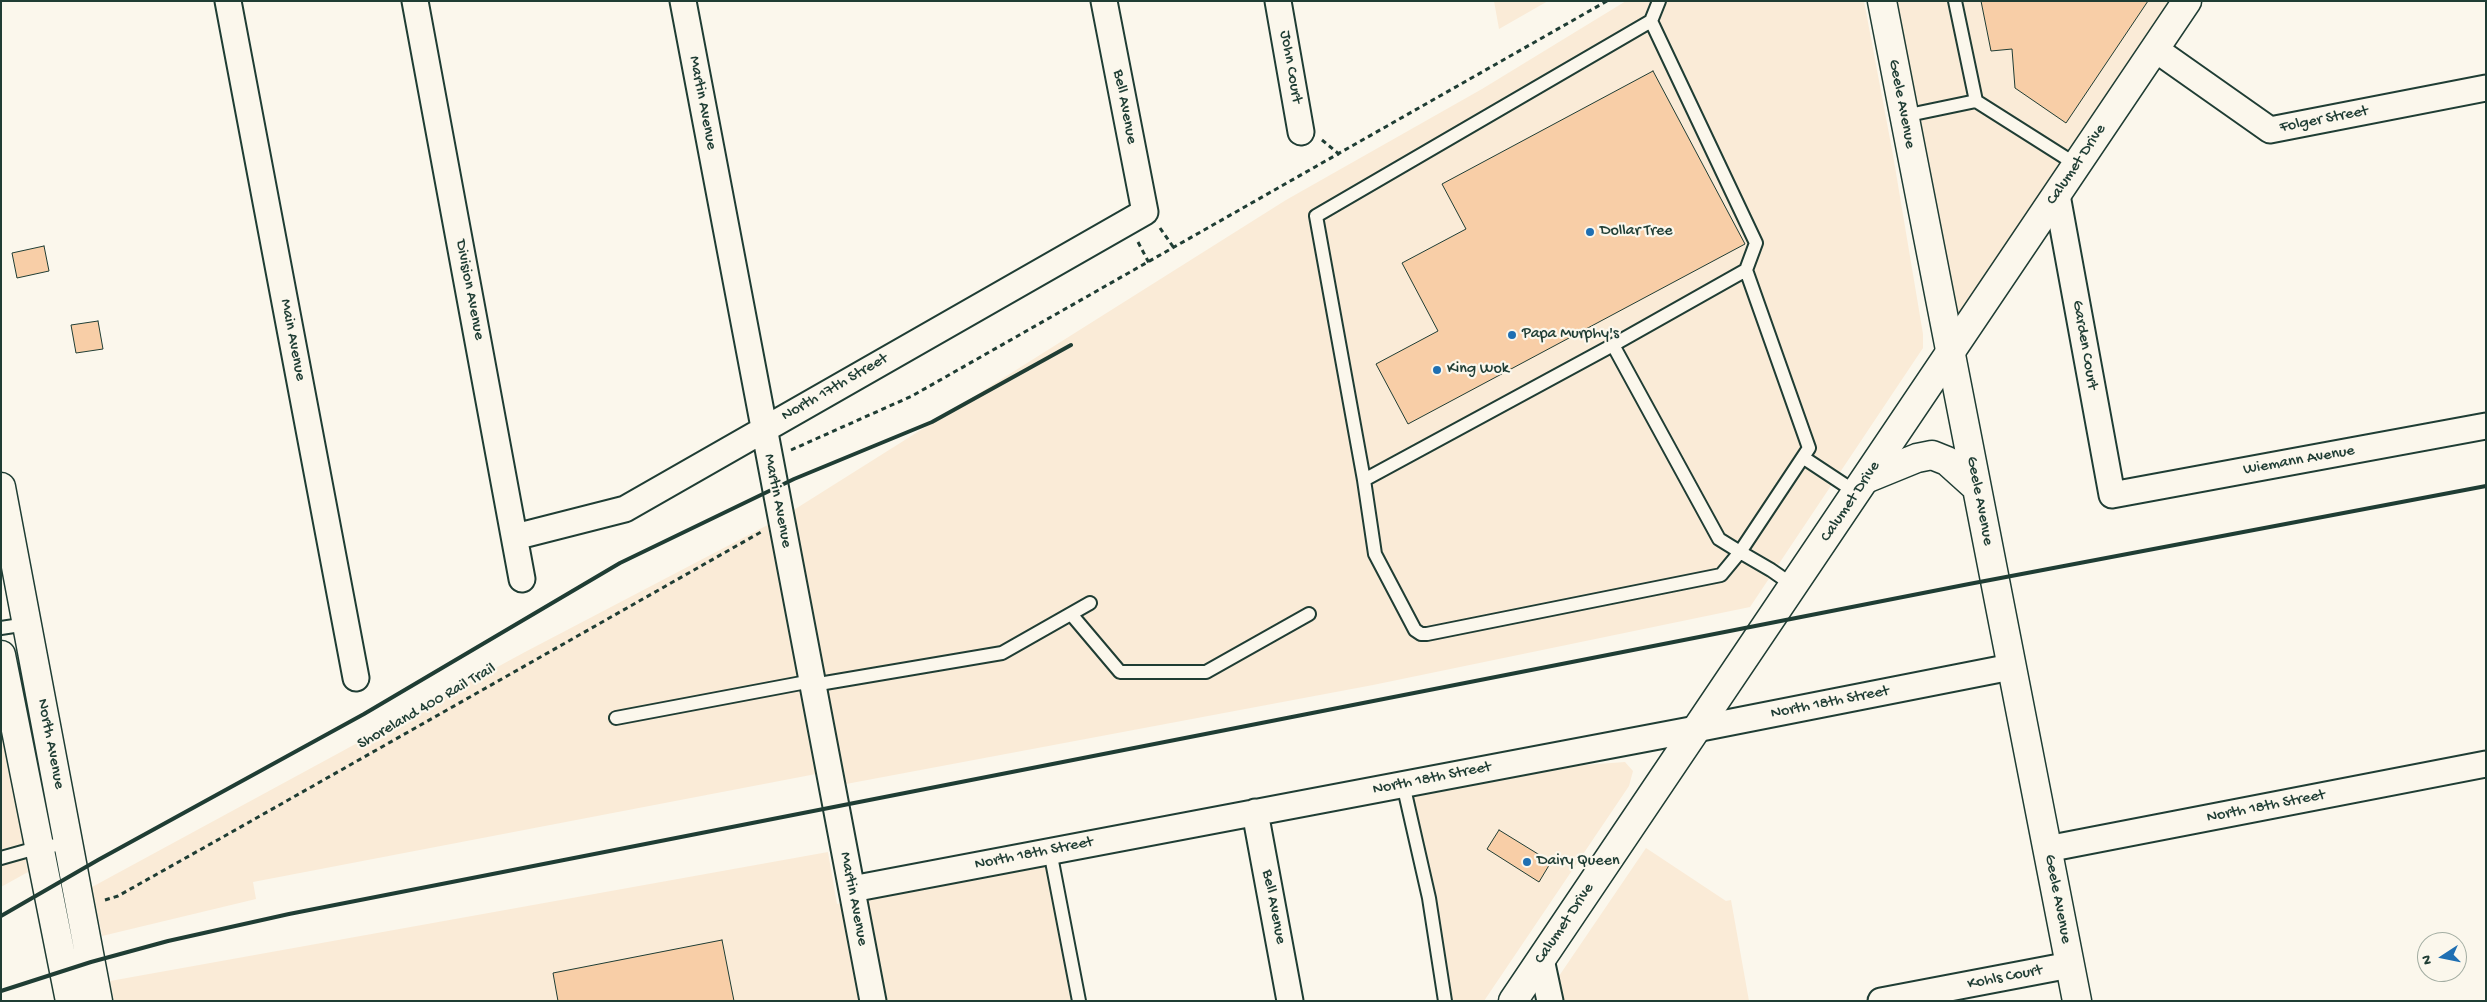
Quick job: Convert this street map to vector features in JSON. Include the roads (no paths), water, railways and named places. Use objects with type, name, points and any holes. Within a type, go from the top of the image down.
[{"type":"main road","name":"Geele Avenue","points":[[1882,1],[1949,354],[2077,1001]]},
{"type":"main road","name":"Calumet Drive","points":[[1513,1001],[2188,1]]},
{"type":"main road","points":[[1862,485],[1917,458],[1932,455],[1947,461],[1977,488]]},
{"type":"main road","name":"North Avenue","points":[[1,487],[98,1001]]},
{"type":"main road","name":"North Avenue","points":[[1,655],[70,1001]]},
{"type":"street","name":"Main Avenue","points":[[228,1],[356,678]]},
{"type":"street","name":"Division Avenue","points":[[415,1],[522,579]]},
{"type":"street","name":"Martin Avenue","points":[[683,1],[873,1001]]},
{"type":"street","name":"Bell Avenue","points":[[1104,1],[1145,212]]},
{"type":"street","name":"John Court","points":[[1278,1],[1301,132]]},
{"type":"street","name":"Folger Street","points":[[2155,49],[2270,130],[2486,88]]},
{"type":"street","name":"Garden Court","points":[[2057,195],[2112,495]]},
{"type":"street","name":"North 17th Street","points":[[515,537],[625,509],[1145,212]]},
{"type":"street","name":"Wiemann Avenue","points":[[2112,495],[2486,426]]},
{"type":"street","name":"North 18th Street","points":[[852,888],[1696,729],[2012,667]]},
{"type":"street","name":"North 18th Street","points":[[2047,850],[2486,764]]},
{"type":"street","name":"Bell Avenue","points":[[1255,812],[1290,1001]]},
{"type":"street","points":[[1541,958],[1550,1001]]},
{"type":"street","name":"Kohls Court","points":[[1881,1001],[2070,965]]},
{"type":"lane","points":[[1650,21],[1756,243],[1746,270],[1808,445],[1804,458],[1740,552],[1720,574],[1421,634],[1415,630],[1375,554],[1364,480],[1316,216],[1650,21],[1659,1]]},
{"type":"lane","points":[[1955,1],[1976,101]]},
{"type":"lane","points":[[1904,116],[1976,101],[2077,165]]},
{"type":"lane","points":[[1364,480],[1613,345],[1746,270]]},
{"type":"lane","points":[[1613,345],[1719,539],[1794,586]]},
{"type":"lane","points":[[1804,458],[1862,485]]},
{"type":"lane","points":[[616,718],[812,683],[1002,653],[1090,603]]},
{"type":"lane","points":[[1071,614],[1120,672],[1206,672],[1309,614]]},
{"type":"lane","points":[[1,628],[28,624]]},
{"type":"lane","points":[[1403,784],[1429,898],[1445,1001]]},
{"type":"lane","points":[[1,858],[40,847],[68,844]]},
{"type":"lane","points":[[1050,851],[1079,1001]]},
{"type":"railway","points":[[1,916],[98,860],[364,714],[620,563],[794,479],[932,422],[1071,345]]},
{"type":"railway","points":[[1,991],[91,962],[168,941],[289,914],[1969,584],[2486,486]]},
{"type":"place","name":"Dollar Tree","points":[[1590,232]]},
{"type":"place","name":"Papa Murphy's","points":[[1512,335]]},
{"type":"place","name":"King Wok","points":[[1437,370]]},
{"type":"place","name":"Dairy Queen","points":[[1527,862]]}]
